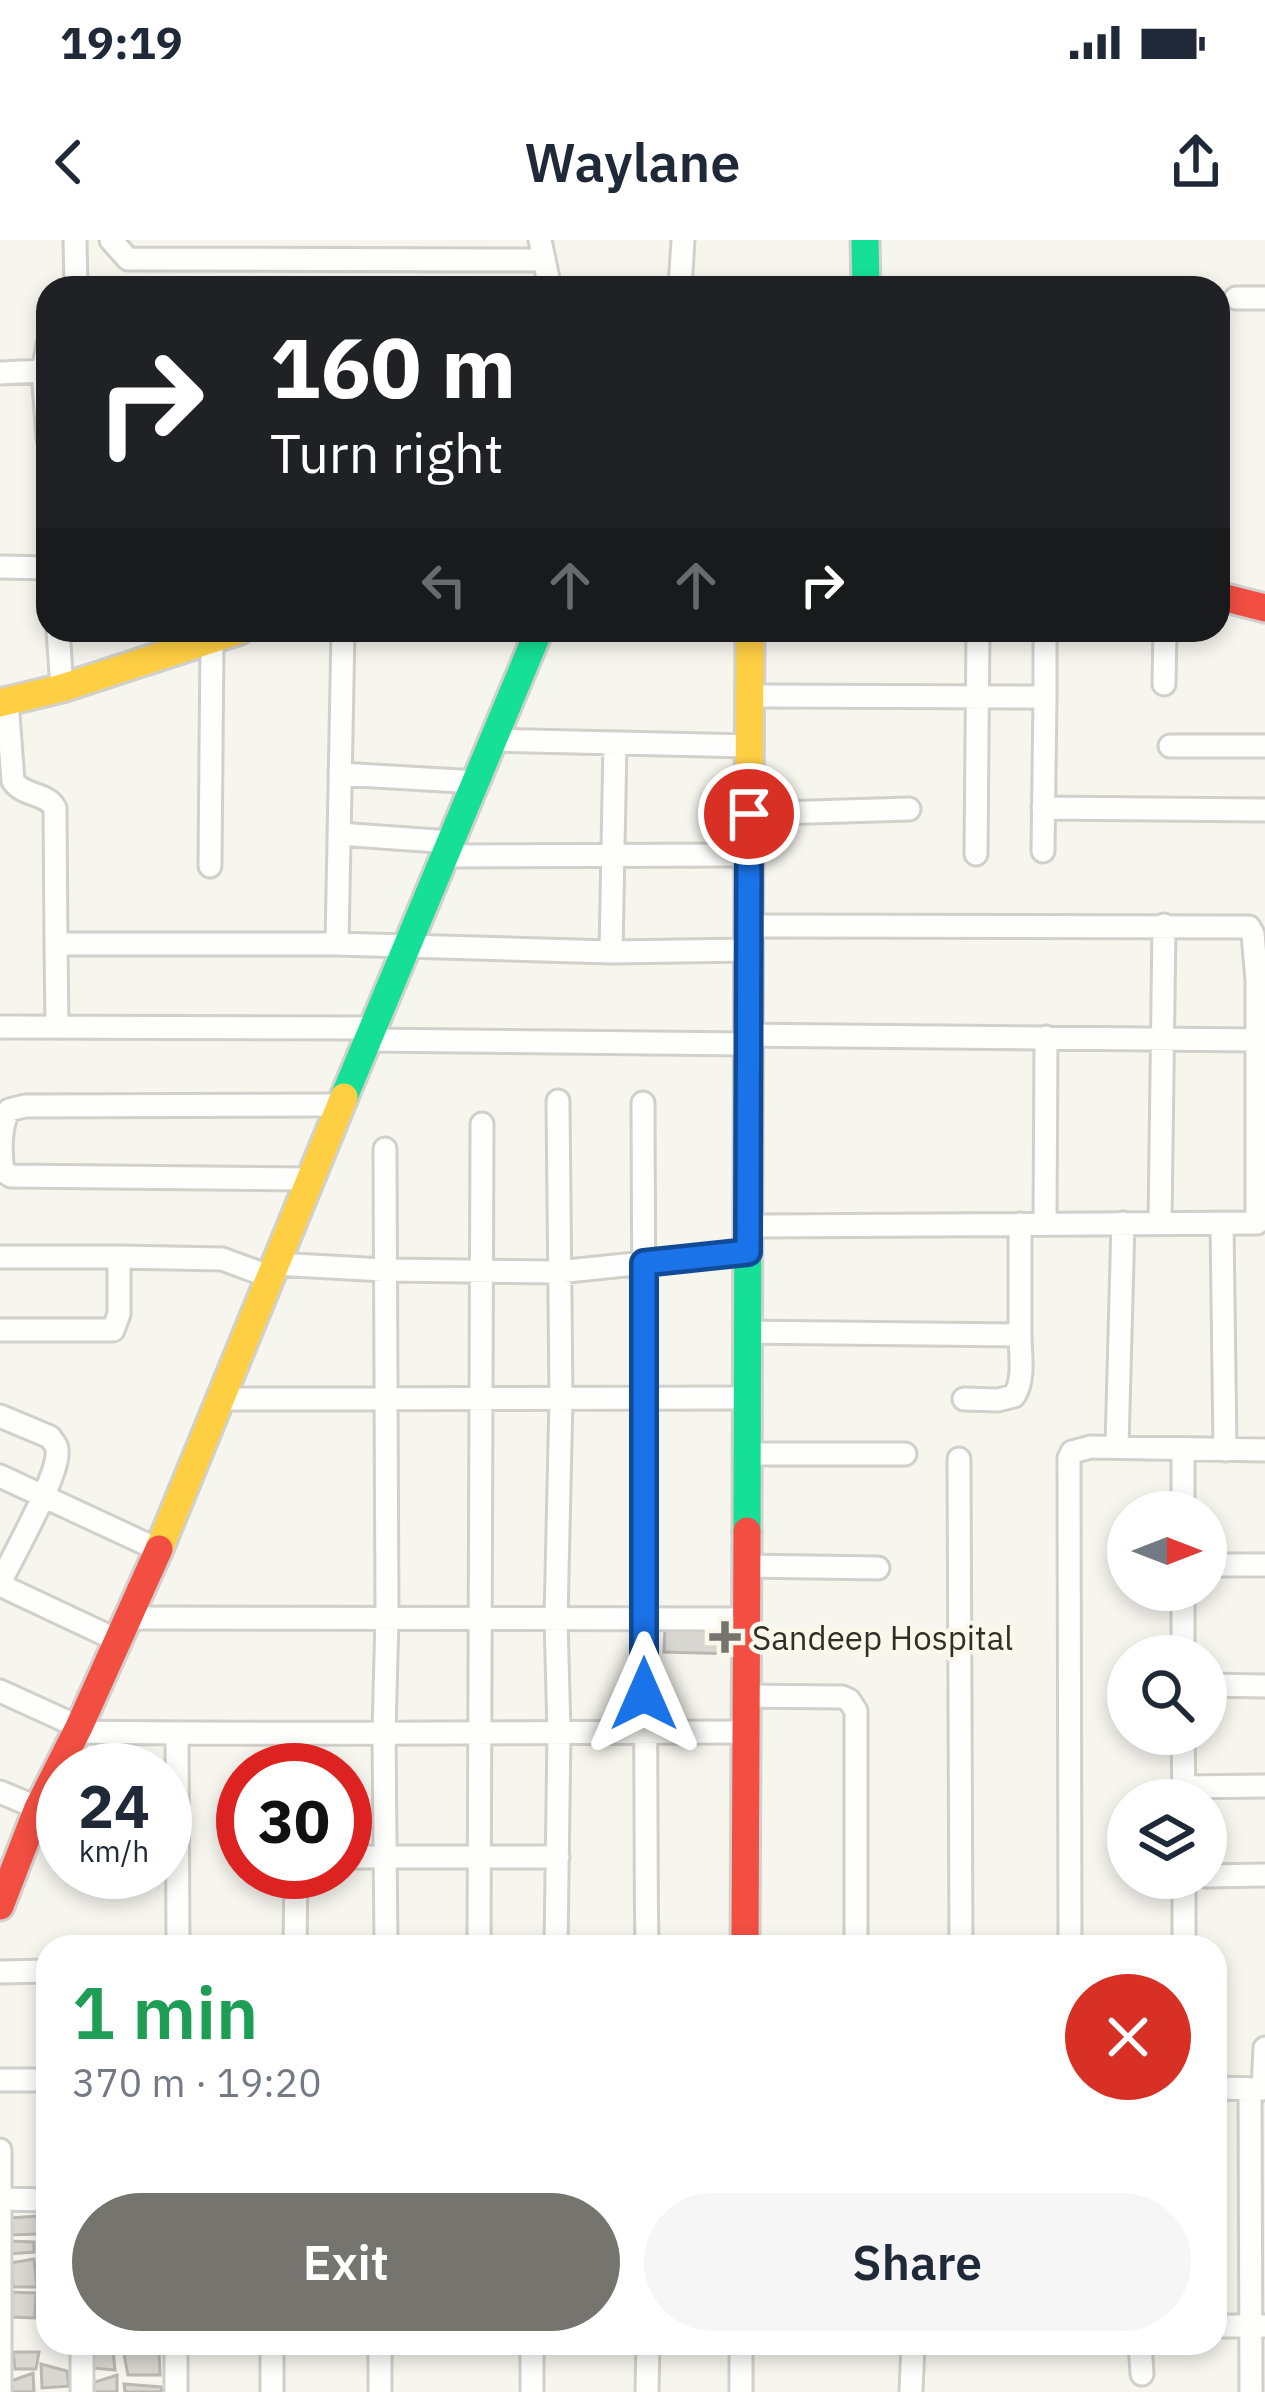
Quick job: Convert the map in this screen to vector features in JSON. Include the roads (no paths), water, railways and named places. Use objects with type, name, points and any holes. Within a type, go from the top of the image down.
[{"type":"street","points":[[75,240],[76,276]]},
{"type":"street","points":[[111,240],[128,259],[542,250]]},
{"type":"street","points":[[681,276],[683,240]]},
{"type":"street","points":[[865,240],[866,276]]},
{"type":"street","points":[[1236,298],[1265,298]]},
{"type":"street","points":[[0,373],[36,371]]},
{"type":"street","points":[[0,567],[36,568]]},
{"type":"street","points":[[1230,599],[1265,608]]},
{"type":"street","points":[[59,642],[62,688]]},
{"type":"street","points":[[57,1027],[55,808],[50,800],[25,792],[13,781],[3,702],[203,642]]},
{"type":"street","points":[[210,866],[212,642]]},
{"type":"street","points":[[337,944],[343,642]]},
{"type":"street","points":[[71,1743],[159,1550],[534,642]]},
{"type":"street","points":[[745,1935],[750,642]]},
{"type":"street","points":[[976,854],[978,642]]},
{"type":"street","points":[[1043,851],[1045,642]]},
{"type":"street","points":[[1163,684],[1165,642]]},
{"type":"street","points":[[750,697],[1045,698]]},
{"type":"street","points":[[491,740],[750,746]]},
{"type":"street","points":[[611,952],[615,743]]},
{"type":"street","points":[[1170,746],[1265,746]]},
{"type":"street","points":[[340,774],[477,782]]},
{"type":"street","points":[[1043,808],[1265,810]]},
{"type":"street","points":[[749,814],[909,809]]},
{"type":"street","points":[[339,834],[448,849],[613,857],[749,855]]},
{"type":"street","points":[[0,1257],[222,1259],[273,1270],[558,1272],[644,1263],[748,1239],[1020,1224],[1261,1223],[1256,1040],[1261,981],[1249,927],[1164,925],[749,938],[611,952],[337,944],[56,944]]},
{"type":"street","points":[[1160,1223],[1164,925]]},
{"type":"street","points":[[0,1027],[749,1040],[1256,1040]]},
{"type":"street","points":[[1045,1224],[1046,1037]]},
{"type":"street","points":[[556,1935],[561,1398],[558,1101]]},
{"type":"street","points":[[643,1103],[647,1935]]},
{"type":"street","points":[[310,1179],[10,1176],[1,1162],[1,1123],[9,1110],[26,1106],[340,1105]]},
{"type":"street","points":[[479,1935],[482,1124]]},
{"type":"street","points":[[386,1149],[386,1935]]},
{"type":"street","points":[[1117,1447],[1123,1223]]},
{"type":"street","points":[[1222,1223],[1225,1450]]},
{"type":"street","points":[[964,1399],[998,1400],[1014,1396],[1020,1388],[1020,1224]]},
{"type":"street","points":[[0,1330],[113,1330],[118,1314],[119,1257]]},
{"type":"street","points":[[748,1332],[1020,1335]]},
{"type":"street","points":[[221,1399],[748,1397]]},
{"type":"street","points":[[0,1416],[55,1442],[57,1456],[0,1584],[124,1629],[387,1618],[748,1619]]},
{"type":"street","points":[[1070,1935],[1066,1466],[1078,1449],[1265,1450]]},
{"type":"street","points":[[1183,1450],[1183,1491]]},
{"type":"street","points":[[748,1454],[905,1454]]},
{"type":"street","points":[[959,1460],[962,1935]]},
{"type":"street","points":[[0,1476],[159,1550]]},
{"type":"street","points":[[1227,1565],[1265,1565]]},
{"type":"street","points":[[748,1566],[878,1568]]},
{"type":"street","points":[[1227,1685],[1265,1686]]},
{"type":"street","points":[[0,1691],[78,1730],[295,1735],[747,1732]]},
{"type":"street","points":[[747,1696],[842,1697],[856,1711],[856,1935]]},
{"type":"street","points":[[177,1734],[178,1935]]},
{"type":"street","points":[[295,1735],[295,1743]]},
{"type":"street","points":[[1227,1789],[1265,1786]]},
{"type":"street","points":[[0,1792],[36,1807]]},
{"type":"street","points":[[1,1900],[36,1813]]},
{"type":"street","points":[[372,1857],[558,1857]]},
{"type":"street","points":[[1227,1876],[1265,1875]]},
{"type":"street","points":[[296,1899],[296,1935]]},
{"type":"street","points":[[1184,1899],[1184,1935]]},
{"type":"street","points":[[0,1972],[36,1971]]},
{"type":"street","points":[[1251,2392],[1258,2326],[1260,2089],[1265,2048]]},
{"type":"street","points":[[0,2080],[36,2080]]},
{"type":"street","points":[[1227,2088],[1260,2089]]},
{"type":"street","points":[[1,2150],[1,2392]]},
{"type":"street","points":[[0,2200],[36,2200]]},
{"type":"street","points":[[1227,2326],[1258,2326]]},
{"type":"street","points":[[82,2355],[82,2392]]},
{"type":"street","points":[[176,2355],[176,2392]]},
{"type":"street","points":[[272,2355],[272,2392]]},
{"type":"street","points":[[380,2355],[380,2392]]},
{"type":"street","points":[[532,2355],[532,2392]]},
{"type":"street","points":[[647,2392],[648,2355]]},
{"type":"street","points":[[741,2355],[741,2392]]},
{"type":"street","points":[[911,2392],[913,2355]]},
{"type":"street","points":[[1141,2355],[1142,2374]]},
{"type":"place","name":"Sandeep Hospital","points":[[725,1637]]}]
